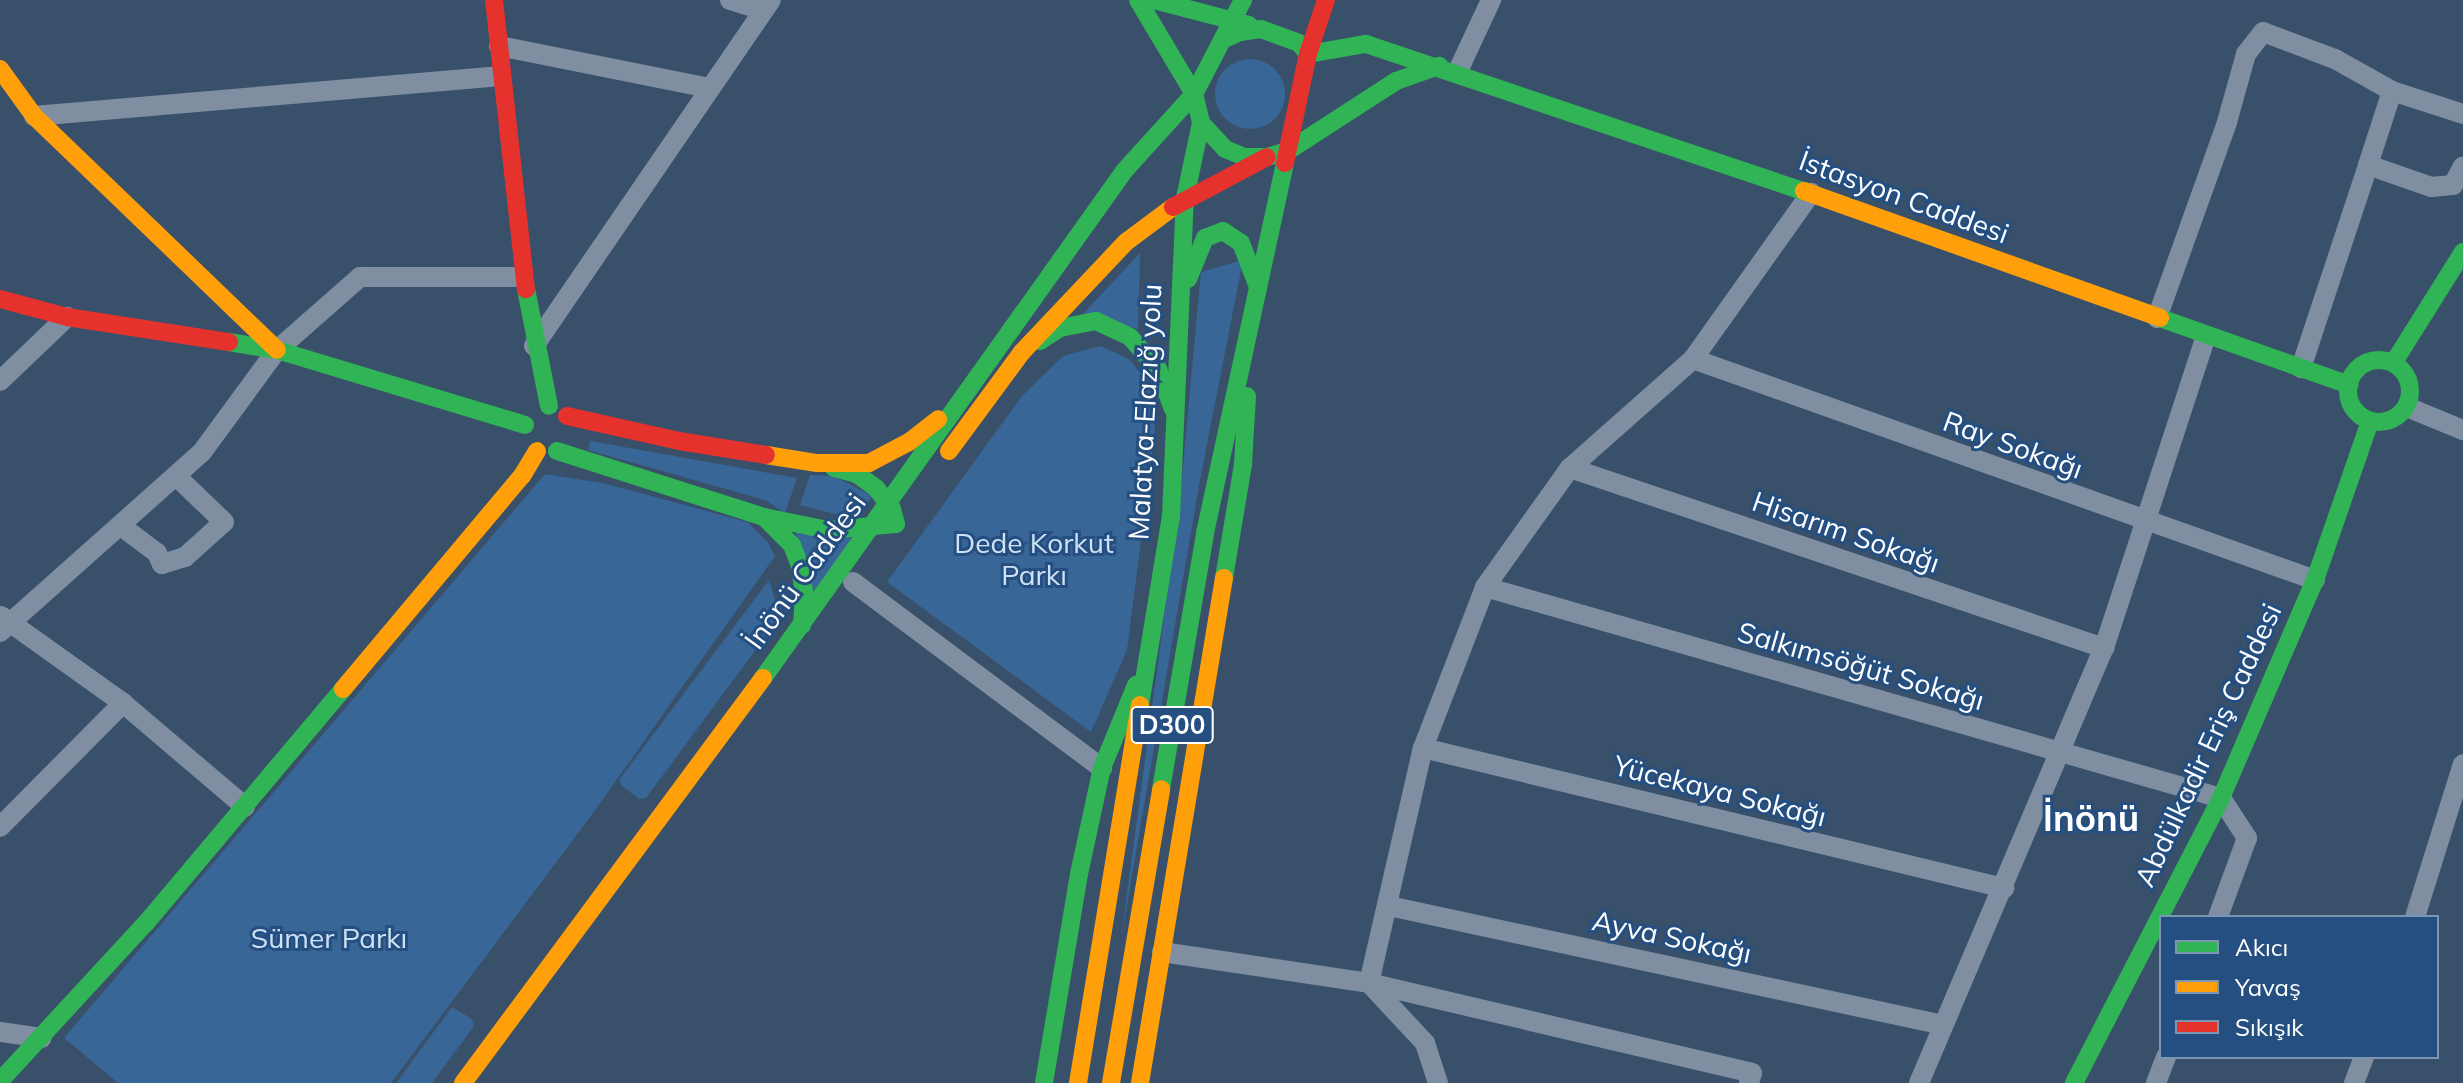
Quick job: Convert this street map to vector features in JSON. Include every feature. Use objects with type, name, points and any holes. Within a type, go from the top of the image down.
[{"type":"main road","points":[[494,0],[523,277],[534,346],[549,406],[567,416],[679,441],[819,463],[857,474],[876,488],[888,504],[896,524],[871,529],[828,530],[764,517],[741,507],[557,451],[537,451]]},
{"type":"main road","points":[[1138,0],[1194,94],[1201,123],[1225,149],[1245,157],[1267,157]]},
{"type":"main road","points":[[1154,0],[1234,19],[1299,43],[1308,54]]},
{"type":"main road","points":[[1194,94],[1243,0]]},
{"type":"main road","points":[[1288,151],[1308,54],[1326,0]]},
{"type":"main road","points":[[1222,40],[1240,32],[1261,29]]},
{"type":"main road","name":"İstasyon Caddesi","points":[[1308,54],[1366,44],[1448,69],[1811,193],[2349,385]]},
{"type":"main road","points":[[0,69],[34,116],[277,350]]},
{"type":"main road","points":[[933,473],[1022,352],[1126,242],[1185,198],[1267,157],[1288,151],[1396,81],[1448,69]]},
{"type":"main road","name":"İnönü Caddesi","points":[[463,1083],[802,625],[1125,170],[1194,94]]},
{"type":"main road","name":"Malatya-Elazığ yolu","points":[[1078,1083],[1171,516],[1185,198],[1201,123]]},
{"type":"main road","name":"D300","points":[[1111,1083],[1205,533],[1288,151]]},
{"type":"main road","points":[[1180,304],[1198,248],[1214,231],[1223,231],[1241,243],[1258,287]]},
{"type":"main road","points":[[2394,362],[2463,252]]},
{"type":"main road","points":[[0,299],[67,317],[277,350],[525,425]]},
{"type":"main road","points":[[1022,352],[1060,328],[1096,321],[1130,337],[1158,369],[1177,422]]},
{"type":"main road","points":[[2373,359],[2394,362],[2408,377],[2411,386],[2407,407],[2391,420],[2370,421],[2353,409],[2349,385],[2356,370],[2364,363],[2373,359]]},
{"type":"main road","points":[[1140,1083],[1243,464],[1247,394],[1239,369]]},
{"type":"main road","points":[[819,463],[869,463],[909,442],[964,398]]},
{"type":"main road","points":[[537,451],[525,435],[525,425],[530,415],[549,406]]},
{"type":"main road","points":[[557,451],[571,436],[567,416]]},
{"type":"main road","name":"Abdülkadir Eriş Caddesi","points":[[2161,915],[2221,798],[2315,580],[2370,421]]},
{"type":"main road","points":[[0,1081],[42,1038],[245,807],[522,476],[537,451]]},
{"type":"main road","name":"İnönü Caddesi","points":[[477,1083],[673,815],[778,683],[915,498]]},
{"type":"main road","points":[[764,517],[792,545],[799,563],[804,590],[802,625]]},
{"type":"main road","points":[[1044,1083],[1079,874],[1102,768],[1121,715],[1147,662]]},
{"type":"main road","name":"Abdülkadir Eriş Caddesi","points":[[2074,1083],[2159,918]]},
{"type":"street","points":[[534,346],[767,5],[730,0]]},
{"type":"street","points":[[1448,69],[1491,0]]},
{"type":"street","points":[[2157,318],[2227,122],[2246,54],[2263,32],[2335,59],[2392,91],[2463,114]]},
{"type":"street","points":[[499,46],[710,88]]},
{"type":"street","points":[[34,116],[501,76]]},
{"type":"street","points":[[2301,368],[2392,91]]},
{"type":"street","points":[[2368,165],[2431,187],[2453,185],[2463,166]]},
{"type":"street","points":[[1369,983],[1423,748],[1485,587],[1570,468],[1693,359],[1811,193]]},
{"type":"street","points":[[245,807],[123,703],[4,623],[121,526],[202,452],[277,350],[360,277],[523,277]]},
{"type":"street","points":[[0,381],[67,317]]},
{"type":"street","points":[[1919,1083],[2104,648],[2206,336]]},
{"type":"street","name":"Ray Sokağı","points":[[1693,359],[2144,522],[2315,580]]},
{"type":"street","points":[[2407,407],[2463,430]]},
{"type":"street","name":"Hisarım Sokağı","points":[[1570,468],[2104,648]]},
{"type":"street","points":[[121,526],[157,553],[162,564],[185,557],[224,522],[176,476]]},
{"type":"street","points":[[853,582],[1102,768]]},
{"type":"street","name":"Salkımsöğüt Sokağı","points":[[1485,587],[2221,798]]},
{"type":"street","points":[[0,827],[123,703]]},
{"type":"street","name":"Yücekaya Sokağı","points":[[1423,748],[2004,888]]},
{"type":"street","points":[[2416,915],[2463,764]]},
{"type":"street","points":[[2219,915],[2247,838],[2221,798]]},
{"type":"street","name":"Ayva Sokağı","points":[[1389,906],[1943,1025]]},
{"type":"street","points":[[1162,952],[1369,983],[1752,1073],[1749,1083]]},
{"type":"street","points":[[1369,983],[1425,1043],[1438,1083]]},
{"type":"street","points":[[0,1032],[42,1038]]},
{"type":"street","points":[[2156,1083],[2165,1059]]},
{"type":"street","points":[[2354,1083],[2363,1059]]},
{"type":"green space","points":[[1243,59],[1257,59],[1279,74],[1285,94],[1283,107],[1275,119],[1257,129],[1243,129],[1221,114],[1215,101],[1215,87],[1230,65]]},
{"type":"green space","points":[[1140,253],[1138,329],[1082,315]]},
{"type":"green space","points":[[1243,260],[1200,480],[1121,939],[1180,498],[1201,272]]},
{"type":"green space","name":"Dede Korkut Parkı","points":[[1100,346],[1129,359],[1150,385],[1155,430],[1127,650],[1091,732],[887,582],[1022,396],[1063,356]]},
{"type":"green space","points":[[590,441],[797,478],[785,513],[765,500],[588,450]]},
{"type":"green space","name":"Sümer Parkı","points":[[545,474],[607,484],[747,522],[767,541],[775,556],[596,809],[391,1083],[118,1083],[64,1038]]},
{"type":"green space","points":[[810,475],[834,476],[872,496],[858,520],[800,505]]},
{"type":"green space","points":[[795,531],[855,537],[814,596]]},
{"type":"green space","points":[[769,580],[780,617],[646,798],[639,799],[619,780]]},
{"type":"green space","points":[[452,1007],[472,1019],[474,1026],[432,1083],[396,1083]]},
{"type":"traffic: fast","points":[[763,678],[1125,170],[1194,94],[1138,0]]},
{"type":"traffic: fast","points":[[1154,0],[1249,25]]},
{"type":"traffic: fast","points":[[1243,0],[1194,94],[1201,123],[1225,149],[1245,157],[1267,157],[1288,151]]},
{"type":"traffic: fast","points":[[1222,40],[1240,32],[1261,29],[1299,43],[1308,54]]},
{"type":"traffic: fast","points":[[1308,54],[1366,44],[1804,191]]},
{"type":"traffic: fast","points":[[1288,151],[1396,81],[1439,66]]},
{"type":"traffic: fast","points":[[1140,705],[1171,516],[1185,198],[1201,123]]},
{"type":"traffic: fast","points":[[1161,789],[1205,533],[1285,163]]},
{"type":"traffic: fast","points":[[1188,279],[1205,238],[1223,231],[1241,243],[1258,287]]},
{"type":"traffic: fast","points":[[2394,362],[2463,252]]},
{"type":"traffic: fast","points":[[526,289],[549,406]]},
{"type":"traffic: fast","points":[[2160,318],[2349,385]]},
{"type":"traffic: fast","points":[[1040,341],[1060,328],[1096,321],[1130,337],[1158,369],[1173,409]]},
{"type":"traffic: fast","points":[[229,342],[277,350],[525,425]]},
{"type":"traffic: fast","points":[[2373,360],[2385,360],[2401,369],[2408,379],[2410,391],[2408,403],[2401,413],[2385,422],[2373,422],[2353,408],[2348,397],[2348,385],[2362,365],[2373,360]]},
{"type":"traffic: fast","points":[[1224,578],[1243,464],[1247,396]]},
{"type":"traffic: fast","points":[[2161,915],[2221,798],[2315,580],[2370,421]]},
{"type":"traffic: fast","points":[[557,451],[764,517],[792,545],[799,563],[804,590],[802,625]]},
{"type":"traffic: fast","points":[[764,517],[828,530],[896,524],[892,509],[876,488],[857,474],[834,468]]},
{"type":"traffic: fast","points":[[1044,1083],[1079,874],[1102,768],[1136,685]]},
{"type":"traffic: fast","points":[[0,1081],[146,923],[343,689]]},
{"type":"traffic: fast","points":[[2074,1083],[2159,918]]},
{"type":"traffic: slow","points":[[0,69],[34,116],[277,350]]},
{"type":"traffic: slow","points":[[1804,191],[2160,318]]},
{"type":"traffic: slow","points":[[949,451],[1022,352],[1126,242],[1173,207]]},
{"type":"traffic: slow","points":[[766,455],[817,463],[869,463],[909,442],[938,419]]},
{"type":"traffic: slow","points":[[343,689],[522,476],[537,451]]},
{"type":"traffic: slow","points":[[1140,1083],[1224,578]]},
{"type":"traffic: slow","points":[[463,1083],[763,678]]},
{"type":"traffic: slow","points":[[1078,1083],[1140,705]]},
{"type":"traffic: slow","points":[[1111,1083],[1161,789]]},
{"type":"traffic: jam","points":[[494,0],[526,289]]},
{"type":"traffic: jam","points":[[1285,163],[1308,54],[1326,0]]},
{"type":"traffic: jam","points":[[1173,207],[1267,157]]},
{"type":"traffic: jam","points":[[0,299],[67,317],[229,342]]},
{"type":"traffic: jam","points":[[567,416],[679,441],[766,455]]},
{"type":"district","name":"İnönü","points":[[2091,818]]}]
